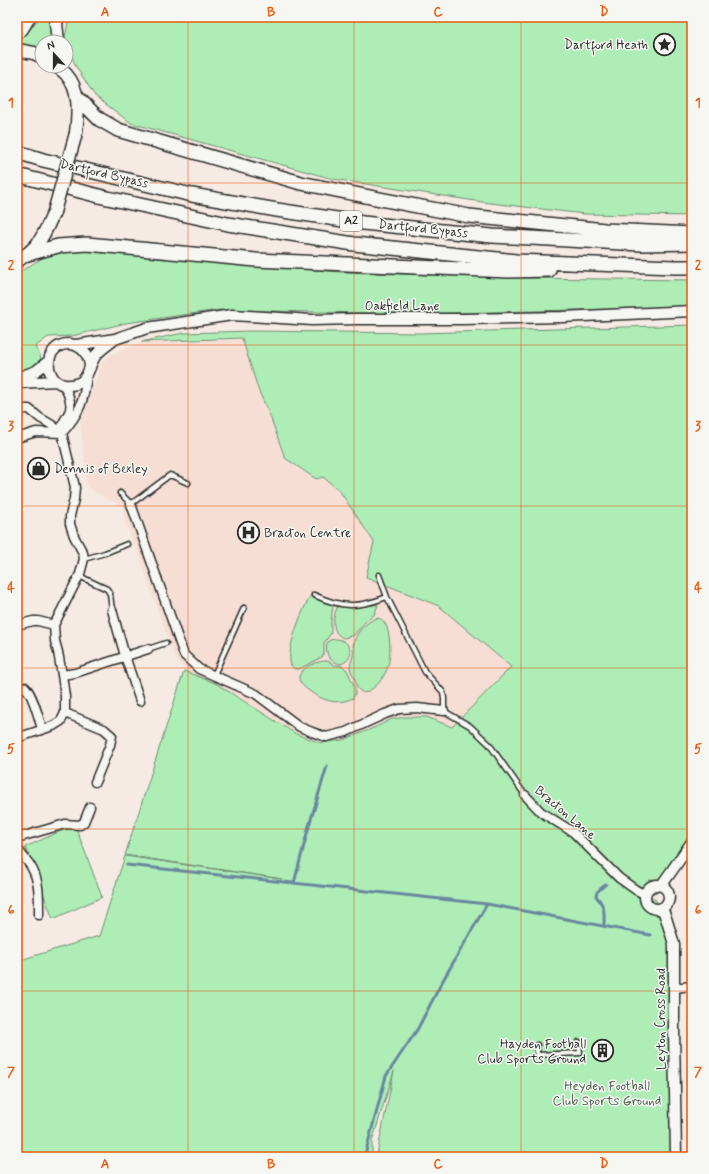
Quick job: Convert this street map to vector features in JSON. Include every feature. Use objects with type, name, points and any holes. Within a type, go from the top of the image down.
[{"type":"highway","points":[[77,97],[99,119],[118,130],[301,183],[469,216],[605,230],[692,234]]},
{"type":"highway","name":"Dartford Bypass","points":[[17,152],[43,160],[192,194],[278,210],[363,223],[492,236],[640,244],[692,244]]},
{"type":"highway","name":"Dartford Bypass","points":[[17,175],[103,197],[228,224],[354,244],[516,261],[692,267]]},
{"type":"highway","points":[[28,254],[58,246],[87,244],[256,260],[508,271],[674,267]]},
{"type":"main road","points":[[17,33],[22,29],[29,17]]},
{"type":"main road","points":[[57,34],[56,23],[58,17]]},
{"type":"main road","points":[[17,50],[34,53]]},
{"type":"main road","points":[[17,261],[28,254],[39,242],[54,212],[76,133],[78,113],[77,97],[67,74]]},
{"type":"street","name":"Oakfield Lane","points":[[17,378],[36,371],[49,361],[53,352],[63,345],[76,345],[115,339],[147,328],[232,315],[312,320],[463,319],[562,317],[692,311]]},
{"type":"street","name":"Oakfield Lane","points":[[17,383],[60,383],[67,386],[79,383],[89,371],[96,354],[115,339]]},
{"type":"street","points":[[17,438],[36,432],[62,432],[71,423],[83,401],[90,362],[88,356],[76,345]]},
{"type":"street","points":[[17,738],[57,724],[61,721],[65,713],[65,696],[55,641],[54,625],[79,576],[84,562],[83,553],[73,534],[70,524],[70,512],[75,497],[74,485],[61,425],[71,407],[66,390],[51,376],[49,361]]},
{"type":"street","points":[[17,412],[26,408],[29,409],[62,432]]},
{"type":"street","points":[[131,504],[184,654],[199,669],[256,694],[300,727],[326,737],[346,732],[385,714],[399,710],[417,708],[444,711]]},
{"type":"street","points":[[112,610],[140,701]]},
{"type":"street","points":[[17,624],[38,621],[54,625]]},
{"type":"street","points":[[62,675],[75,673],[148,649]]},
{"type":"street","points":[[20,687],[28,690],[42,729]]},
{"type":"street","points":[[65,713],[104,729],[112,736],[110,745],[95,782]]},
{"type":"street","name":"Bracton Lane","points":[[526,795],[542,812],[573,832],[619,878],[644,894]]},
{"type":"street","points":[[17,838],[65,824],[80,825],[84,822],[90,807]]},
{"type":"street","points":[[661,886],[692,842]]},
{"type":"street","points":[[17,849],[30,864],[38,882],[40,895],[38,901],[39,915]]},
{"type":"street","points":[[655,885],[661,886],[667,891],[669,897],[662,908],[656,909],[649,906],[645,901],[644,894],[646,890],[655,885]]},
{"type":"street","name":"Leyton Cross Road","points":[[662,908],[674,944],[676,1157]]},
{"type":"street","points":[[674,988],[692,986]]},
{"type":"lane","points":[[120,493],[131,504],[170,475],[188,483]]},
{"type":"lane","points":[[84,560],[127,544]]},
{"type":"lane","points":[[379,575],[387,597],[425,672],[443,692],[444,711]]},
{"type":"lane","points":[[79,576],[107,589],[110,594],[112,610]]},
{"type":"lane","points":[[314,595],[335,603],[349,606],[366,604],[387,597]]},
{"type":"lane","points":[[214,675],[244,608]]},
{"type":"lane","points":[[148,649],[166,643]]},
{"type":"lane","name":"Bracton Lane","points":[[444,711],[470,726],[489,744],[526,795]]},
{"type":"lane","points":[[537,1045],[537,1055],[580,1053],[579,1042]]},
{"type":"shaded area","name":"Bracton Centre","points":[[242,339],[258,389],[284,459],[316,480],[323,477],[338,490],[374,542],[366,577],[439,606],[512,667],[452,726],[427,717],[406,716],[392,718],[342,739],[321,742],[296,733],[215,682],[185,671],[176,660],[138,551],[125,524],[123,506],[106,499],[87,487],[80,422],[102,363],[110,355],[141,343]]},
{"type":"green space","points":[[40,17],[57,17],[56,34],[34,34],[34,47],[18,44]]},
{"type":"green space","points":[[69,17],[692,17],[692,216],[584,214],[482,202],[333,179],[131,123],[95,96],[74,62],[74,34],[66,34]]},
{"type":"green space","points":[[91,248],[222,263],[341,272],[520,278],[692,280],[692,306],[416,314],[218,310],[126,323],[72,336],[48,337],[35,347],[40,355],[41,361],[29,370],[17,373],[17,274],[49,254],[69,249]]},
{"type":"green space","name":"Heyden Football Club Sports Ground","points":[[692,325],[692,842],[662,887],[651,895],[666,918],[671,935],[676,1157],[377,1157],[394,1071],[372,1142],[372,1157],[17,1157],[17,961],[99,936],[125,856],[282,879],[125,855],[184,671],[215,683],[296,734],[321,743],[343,740],[392,719],[406,717],[427,717],[452,727],[511,667],[439,606],[366,577],[374,542],[339,490],[323,477],[316,479],[285,458],[270,416],[258,389],[242,338],[141,342],[183,333],[252,331],[421,333]]},
{"type":"green space","points":[[311,595],[333,605],[331,633],[324,643],[324,654],[322,657],[299,669],[295,669],[291,665],[290,650],[296,629]]},
{"type":"green space","points":[[378,605],[374,615],[365,622],[354,635],[344,638],[337,633],[334,620],[338,606],[352,608]]},
{"type":"green space","points":[[378,618],[383,620],[388,632],[390,647],[388,666],[379,683],[369,691],[363,693],[357,688],[350,668],[354,642],[358,633],[365,625]]},
{"type":"green space","points":[[336,639],[345,642],[350,650],[349,658],[341,664],[333,661],[327,654],[327,643],[330,640]]},
{"type":"green space","points":[[328,661],[334,665],[342,666],[347,670],[355,688],[353,698],[341,702],[329,701],[313,694],[301,683],[299,677],[303,670],[315,663]]},
{"type":"green space","points":[[75,825],[102,897],[53,919],[25,847]]},
{"type":"waterway","points":[[294,883],[327,766]]},
{"type":"waterway","points":[[127,865],[487,904]]},
{"type":"waterway","points":[[604,926],[603,907],[596,896],[597,892],[606,884]]},
{"type":"waterway","points":[[366,1157],[366,1151],[386,1076],[417,1030],[442,982],[487,904],[650,935]]},
{"type":"place","name":"Dartford Heath","points":[[664,45]]},
{"type":"place","name":"Dennis of Bexley","points":[[38,469]]},
{"type":"place","name":"Bracton Centre","points":[[249,533]]},
{"type":"place","name":"Hayden Football Club Sports Ground","points":[[602,1051]]}]
